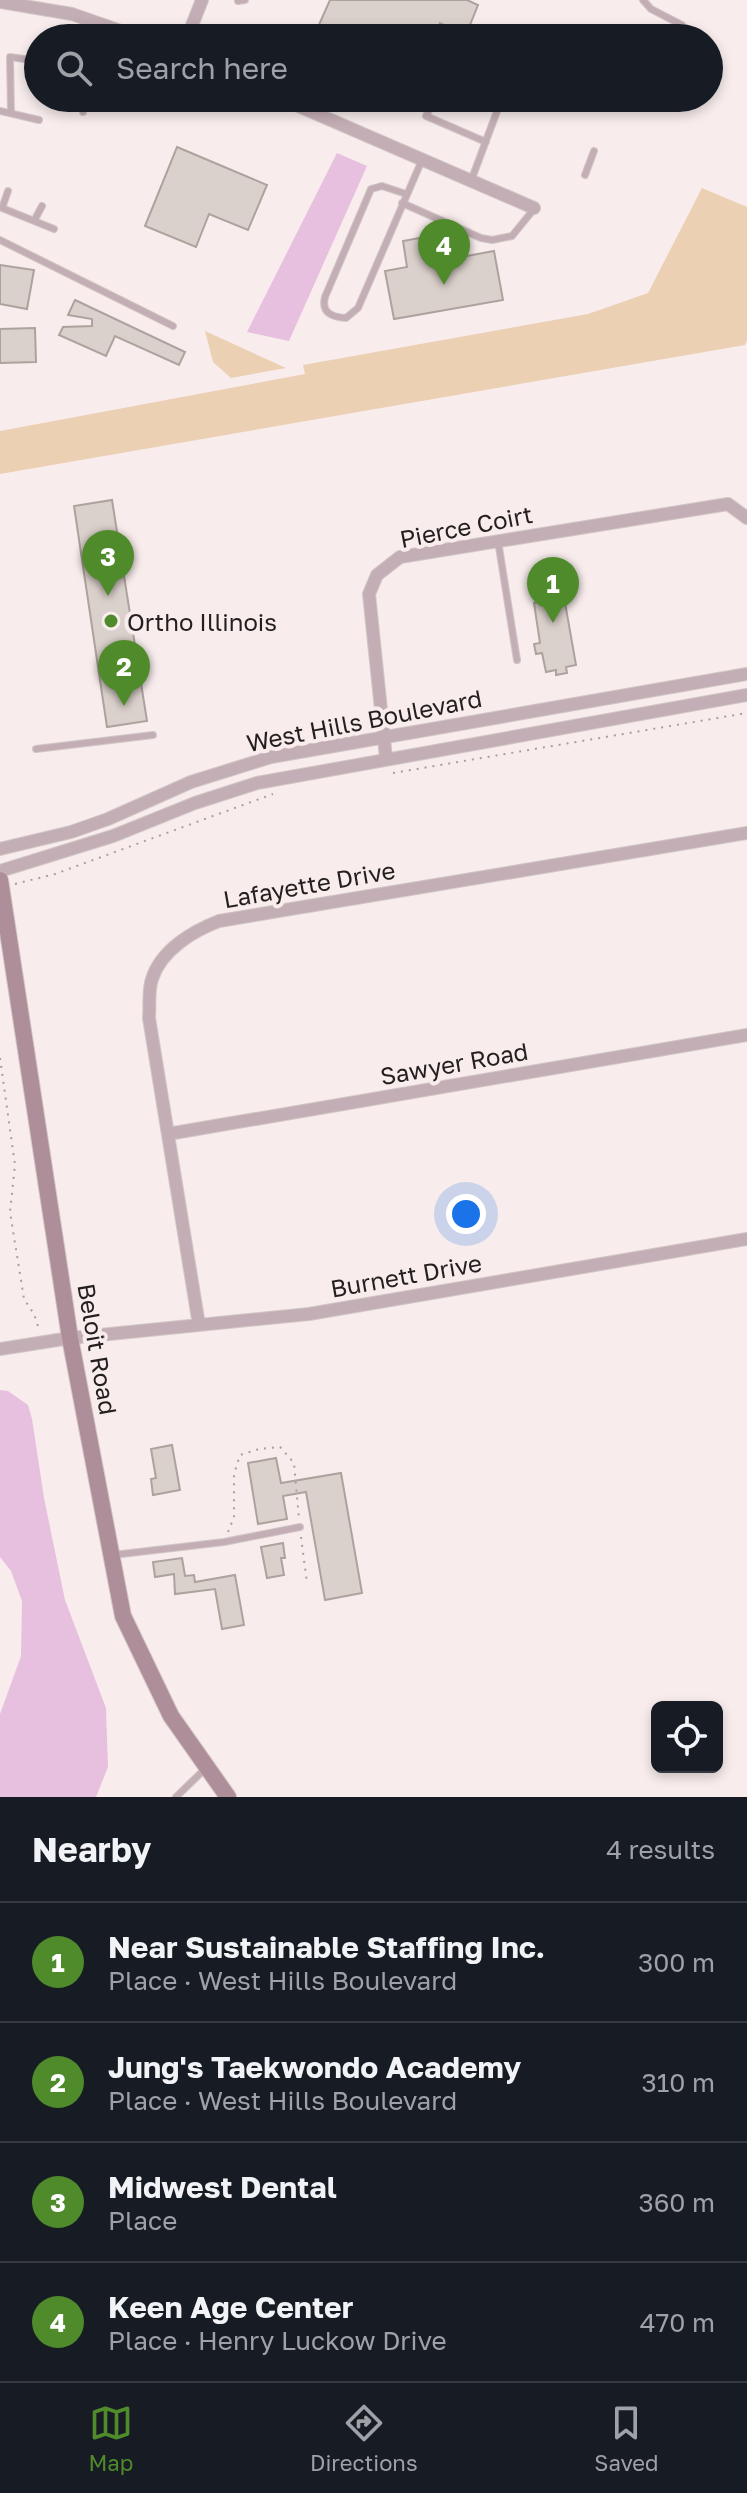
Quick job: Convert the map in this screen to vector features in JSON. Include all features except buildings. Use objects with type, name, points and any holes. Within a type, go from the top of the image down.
[{"type":"main road","name":"Beloit Road","points":[[0,880],[70,1338],[123,1616],[171,1716],[228,1797]]},
{"type":"street","points":[[193,24],[202,0]]},
{"type":"street","points":[[2,2],[27,5],[101,24]]},
{"type":"street","points":[[312,112],[534,208]]},
{"type":"street","name":"Pierce Coirt","points":[[386,758],[369,594],[377,575],[400,557],[728,504],[747,518]]},
{"type":"street","name":"West Hills Boulevard","points":[[0,849],[71,832],[191,782],[250,762],[747,674]]},
{"type":"street","name":"West Hills Boulevard","points":[[0,871],[113,836],[237,788],[280,777],[747,695]]},
{"type":"street","name":"Lafayette Drive","points":[[199,1325],[149,1018],[151,980],[167,954],[201,928],[219,921],[747,833]]},
{"type":"street","name":"Sawyer Road","points":[[168,1134],[747,1035]]},
{"type":"street","name":"Burnett Drive","points":[[0,1349],[70,1338],[309,1314],[747,1239]]},
{"type":"lane","points":[[643,0],[651,9],[680,24]]},
{"type":"lane","points":[[85,24],[87,19]]},
{"type":"lane","points":[[11,112],[10,57],[24,59]]},
{"type":"lane","points":[[0,111],[39,120]]},
{"type":"lane","points":[[428,112],[426,116],[486,142]]},
{"type":"lane","points":[[471,181],[497,112]]},
{"type":"lane","points":[[585,175],[594,151]]},
{"type":"lane","points":[[406,194],[382,186],[371,189],[325,297],[325,311],[334,317],[346,318],[358,308],[422,160]]},
{"type":"lane","points":[[8,191],[1,204],[54,229]]},
{"type":"lane","points":[[402,203],[492,240],[512,236],[534,208]]},
{"type":"lane","points":[[34,221],[42,206]]},
{"type":"lane","points":[[0,240],[173,326]]},
{"type":"lane","points":[[498,541],[517,660]]},
{"type":"lane","points":[[36,749],[153,735]]},
{"type":"lane","points":[[111,1555],[224,1542],[300,1527]]},
{"type":"lane","points":[[176,1797],[207,1767]]},
{"type":"path","points":[[385,774],[747,713]]},
{"type":"path","points":[[1,887],[55,874],[275,794]]},
{"type":"path","points":[[0,1058],[15,1165],[10,1212],[24,1299],[34,1314],[44,1342]]},
{"type":"path","points":[[224,1542],[234,1517],[234,1474],[240,1455],[280,1447],[294,1463],[307,1583]]},
{"type":"shaded area","points":[[337,153],[367,166],[289,341],[247,332]]},
{"type":"shaded area","points":[[702,188],[747,207],[745,345],[0,474],[0,431],[305,374],[303,365],[588,314],[648,293]]},
{"type":"shaded area","points":[[205,331],[286,368],[231,378],[213,362]]},
{"type":"shaded area","points":[[0,1390],[8,1391],[28,1405],[65,1600],[106,1708],[108,1767],[96,1797],[0,1797],[0,1714],[21,1656],[22,1601],[11,1571],[0,1557]]},
{"type":"place","name":"Keen Age Center","points":[[444,285]]},
{"type":"place","name":"Midwest Dental","points":[[108,596]]},
{"type":"place","name":"Ortho Illinois","points":[[111,621]]},
{"type":"place","name":"Near Sustainable Staffing Inc.","points":[[553,623]]},
{"type":"place","name":"Jung's Taekwondo Academy","points":[[124,706]]}]
